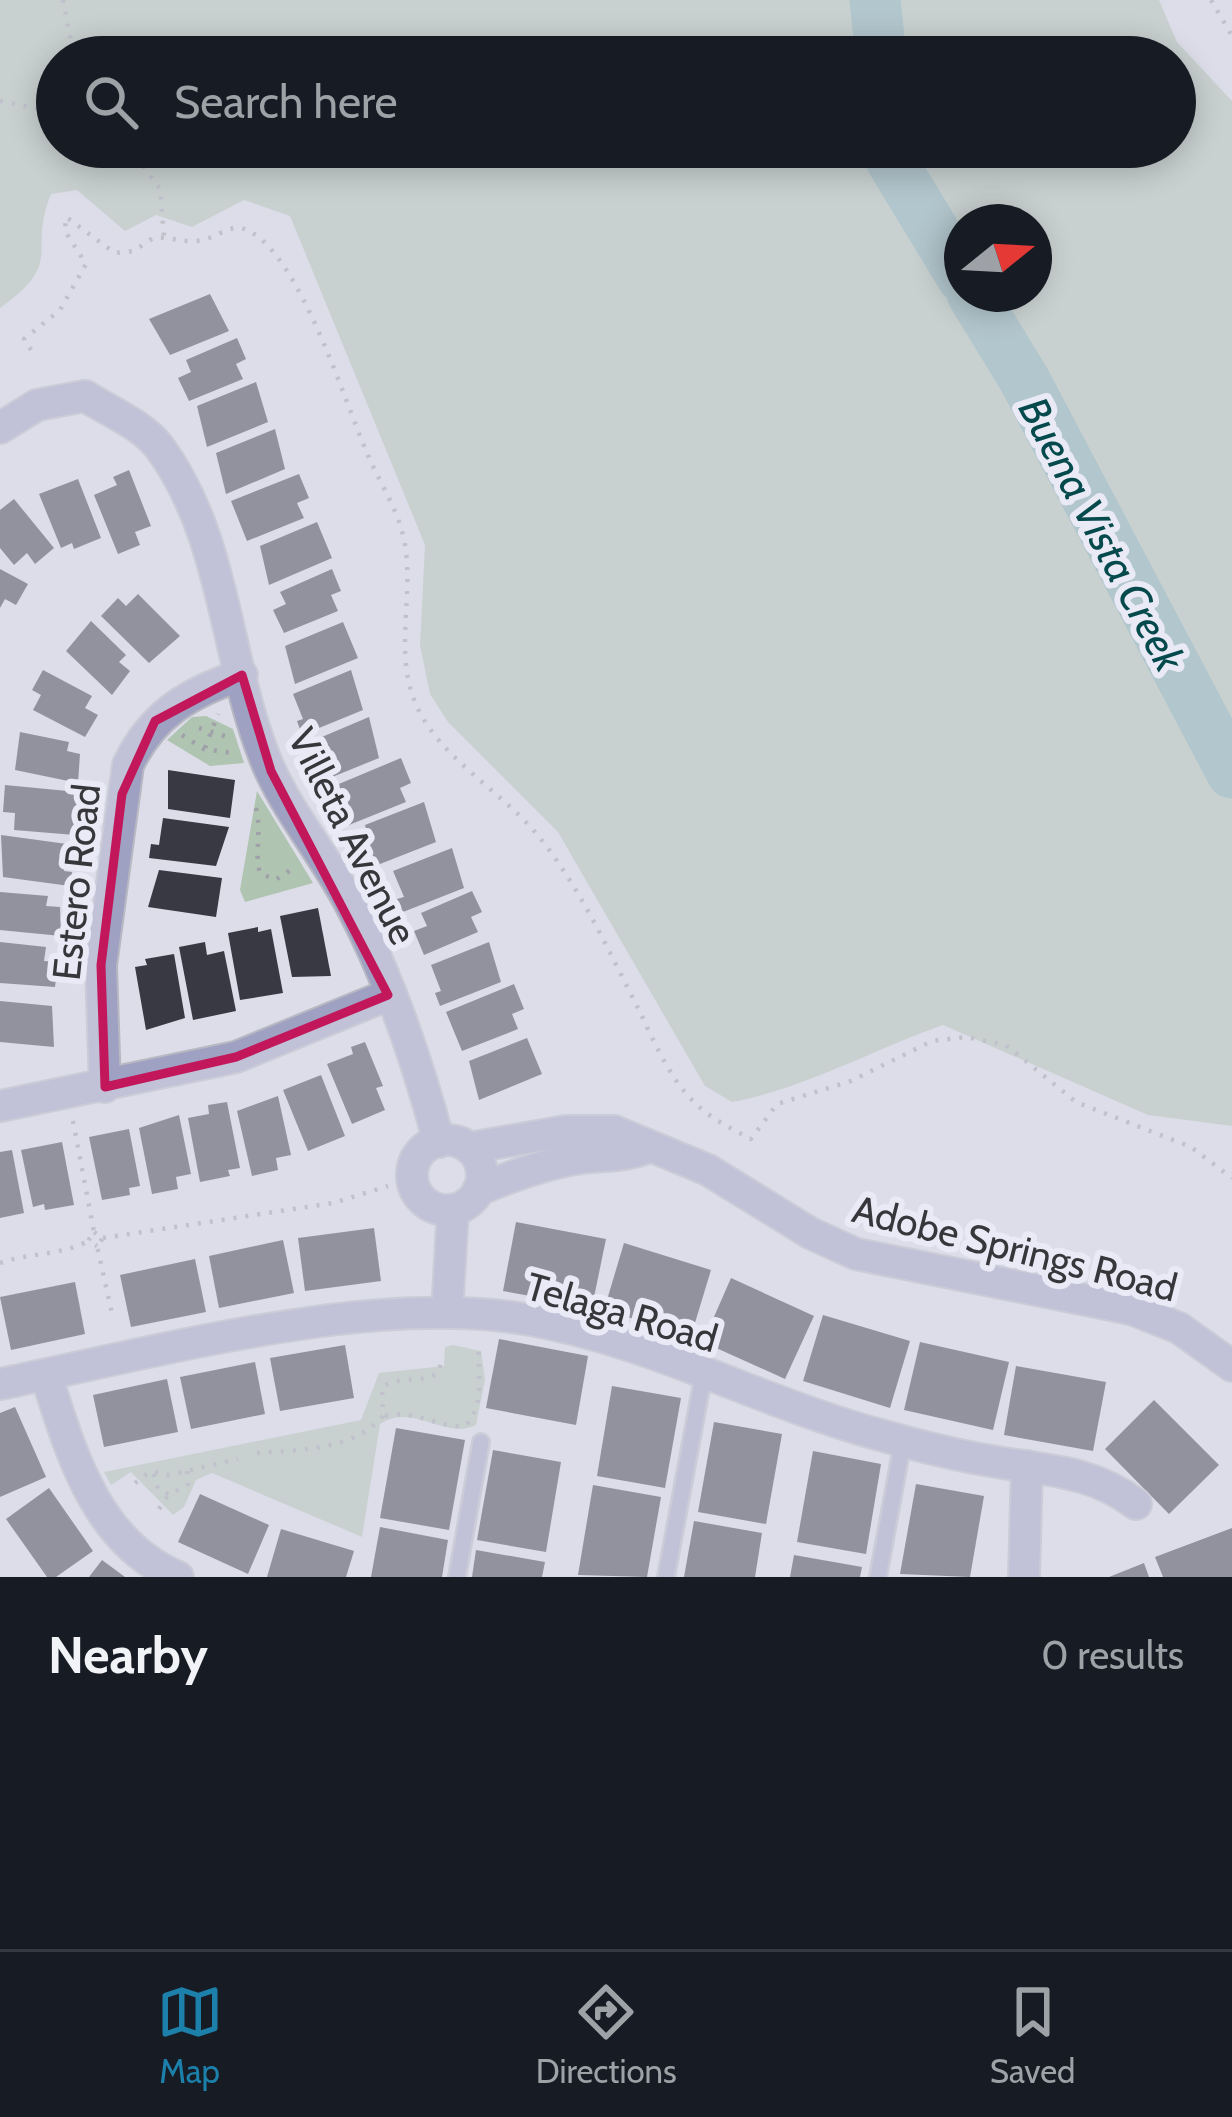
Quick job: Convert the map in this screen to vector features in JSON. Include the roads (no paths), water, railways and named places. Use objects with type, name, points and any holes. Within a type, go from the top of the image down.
[{"type":"street","name":"Villeta Avenue","points":[[0,428],[37,405],[85,396],[148,435],[168,462],[214,568],[271,771],[349,901],[423,1084],[454,1145]]},
{"type":"street","name":"Estero Road","points":[[105,1088],[101,965],[128,765],[140,738],[171,708],[205,687],[242,675]]},
{"type":"street","points":[[0,1106],[105,1088],[236,1057],[388,995]]},
{"type":"street","name":"Adobe Springs Road","points":[[454,1145],[566,1131],[614,1131],[708,1170],[810,1233],[856,1254],[1131,1310],[1179,1328],[1232,1366]]},
{"type":"street","points":[[447,1312],[453,1210],[478,1190],[481,1168],[454,1145],[416,1158],[412,1182],[422,1201],[453,1210]]},
{"type":"street","name":"Adobe Springs Road","points":[[478,1190],[529,1169],[586,1157],[620,1158],[647,1148]]},
{"type":"street","name":"Telaga Road","points":[[0,1384],[291,1328],[447,1312],[530,1320],[704,1372],[760,1399],[903,1441],[1090,1477],[1136,1504]]},
{"type":"street","points":[[46,1375],[61,1431],[83,1482],[117,1530],[178,1577]]},
{"type":"street","points":[[1024,1577],[1027,1466]]},
{"type":"lane","points":[[666,1577],[704,1372]]},
{"type":"lane","points":[[878,1577],[903,1441]]},
{"type":"lane","points":[[457,1577],[481,1442]]},
{"type":"waterway","name":"Buena Vista Creek","points":[[875,0],[879,36]]},
{"type":"waterway","name":"Buena Vista Creek","points":[[896,168],[944,247]]},
{"type":"waterway","name":"Buena Vista Creek","points":[[983,312],[1024,379],[1232,773]]}]
